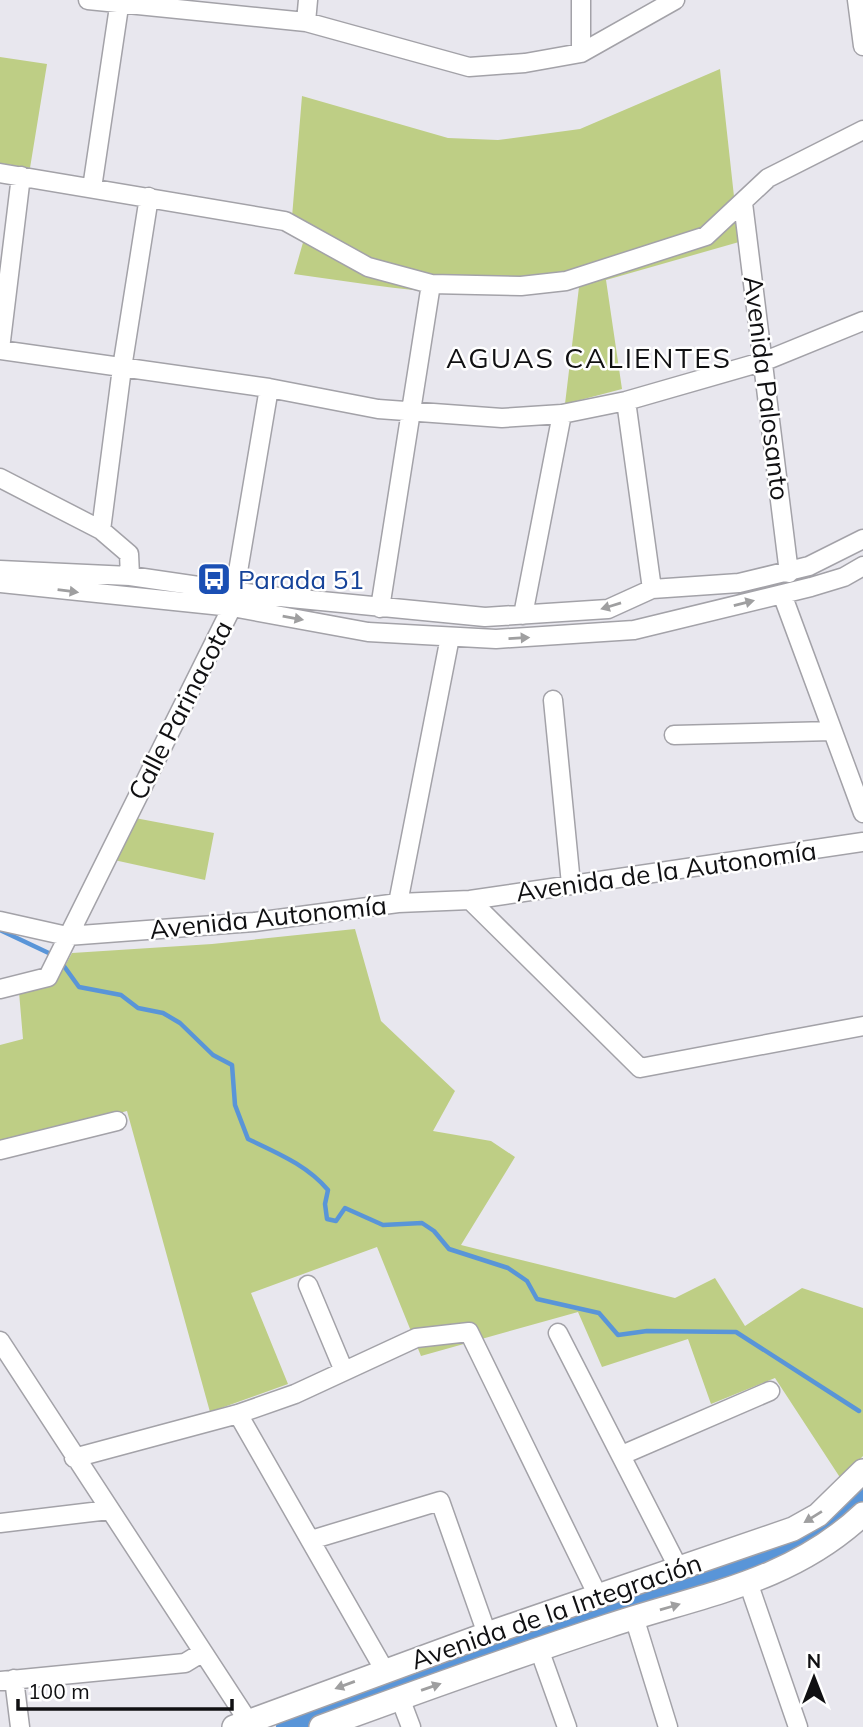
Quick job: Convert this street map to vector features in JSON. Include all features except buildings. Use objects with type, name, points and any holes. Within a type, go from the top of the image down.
[{"type":"main road","name":"Avenida de la Integración","points":[[245,1725],[487,1634],[793,1529],[818,1515],[863,1471]]},
{"type":"main road","name":"Avenida de la Integración","points":[[321,1727],[539,1649],[748,1582],[817,1552],[863,1514]]},
{"type":"street","points":[[88,0],[306,22],[469,67],[525,63],[581,53],[675,0]]},
{"type":"street","points":[[306,22],[308,0]]},
{"type":"street","points":[[581,0],[581,53]]},
{"type":"street","points":[[857,0],[863,46]]},
{"type":"street","points":[[92,188],[120,2]]},
{"type":"street","points":[[0,173],[285,220],[368,267],[431,284],[521,286],[566,281],[706,236],[768,178],[863,130]]},
{"type":"street","points":[[21,176],[0,350],[269,388],[378,409],[502,418],[562,414],[626,401],[765,361],[863,321]]},
{"type":"street","points":[[102,530],[122,368],[149,197]]},
{"type":"street","name":"Avenida Palosanto","points":[[743,203],[765,361],[789,573]]},
{"type":"street","points":[[380,608],[431,284]]},
{"type":"street","name":"Calle Parinacota","points":[[0,989],[48,977],[233,599],[269,388]]},
{"type":"street","points":[[626,401],[652,589]]},
{"type":"street","points":[[523,615],[562,414]]},
{"type":"street","points":[[0,478],[102,530],[129,554],[130,576]]},
{"type":"street","points":[[0,583],[485,617],[608,609],[652,589],[739,583],[789,573],[863,539]]},
{"type":"street","points":[[0,570],[130,576],[368,632],[496,639],[634,630],[844,577],[863,566]]},
{"type":"street","points":[[782,594],[863,813]]},
{"type":"street","points":[[398,903],[450,637]]},
{"type":"street","points":[[553,700],[570,884]]},
{"type":"street","points":[[674,735],[832,731]]},
{"type":"street","name":"Avenida de la Autonomía","points":[[470,900],[863,842]]},
{"type":"street","points":[[470,900],[640,1068],[863,1026]]},
{"type":"street","name":"Avenida Autonomía","points":[[0,922],[67,936],[266,920],[398,903],[470,900]]},
{"type":"street","points":[[0,1150],[117,1121]]},
{"type":"street","points":[[308,1285],[344,1371]]},
{"type":"street","points":[[74,1458],[238,1414],[295,1394],[416,1338],[469,1332],[598,1596]]},
{"type":"street","points":[[558,1333],[679,1569]]},
{"type":"street","points":[[0,1341],[203,1652],[245,1725]]},
{"type":"street","points":[[622,1455],[770,1391]]},
{"type":"street","points":[[238,1414],[385,1671]]},
{"type":"street","points":[[311,1540],[440,1501],[487,1634]]},
{"type":"street","points":[[0,1522],[109,1510]]},
{"type":"street","points":[[748,1582],[798,1727]]},
{"type":"street","points":[[634,1618],[668,1727]]},
{"type":"street","points":[[539,1649],[566,1727]]},
{"type":"street","points":[[20,1727],[7,1680],[185,1663],[203,1652]]},
{"type":"street","points":[[400,1698],[411,1727]]},
{"type":"green space","points":[[0,57],[47,64],[30,168],[0,163]]},
{"type":"green space","points":[[720,69],[739,242],[606,280],[622,389],[565,404],[579,287],[543,292],[472,294],[400,289],[294,274],[308,225],[292,217],[302,96],[448,138],[498,140],[580,129]]},
{"type":"green space","points":[[135,818],[214,833],[205,880],[114,860]]},
{"type":"green space","points":[[355,929],[381,1021],[455,1091],[433,1131],[491,1141],[515,1157],[461,1245],[675,1298],[715,1278],[745,1326],[802,1288],[863,1308],[863,1456],[841,1479],[775,1378],[711,1404],[688,1339],[602,1367],[578,1312],[421,1356],[377,1247],[251,1293],[288,1384],[210,1412],[127,1111],[0,1144],[0,1045],[23,1039],[19,992],[55,984],[72,953],[212,944]]},
{"type":"waterway","points":[[0,930],[55,956]]},
{"type":"waterway","points":[[61,962],[79,987],[121,995],[138,1008],[163,1013],[180,1023],[213,1055],[232,1065],[235,1105],[248,1139],[291,1160],[320,1181],[328,1190],[325,1204],[327,1219],[336,1221],[345,1208],[383,1225],[422,1223],[434,1231],[449,1249],[508,1268],[527,1281],[537,1299],[599,1313],[618,1335],[647,1331],[736,1332],[859,1411]]},
{"type":"waterway","points":[[284,1727],[792,1545],[824,1526],[863,1492]]},
{"type":"place","name":"Parada 51","points":[[214,579]]},
{"type":"district","name":"AGUAS CALIENTES","points":[[589,357]]}]
